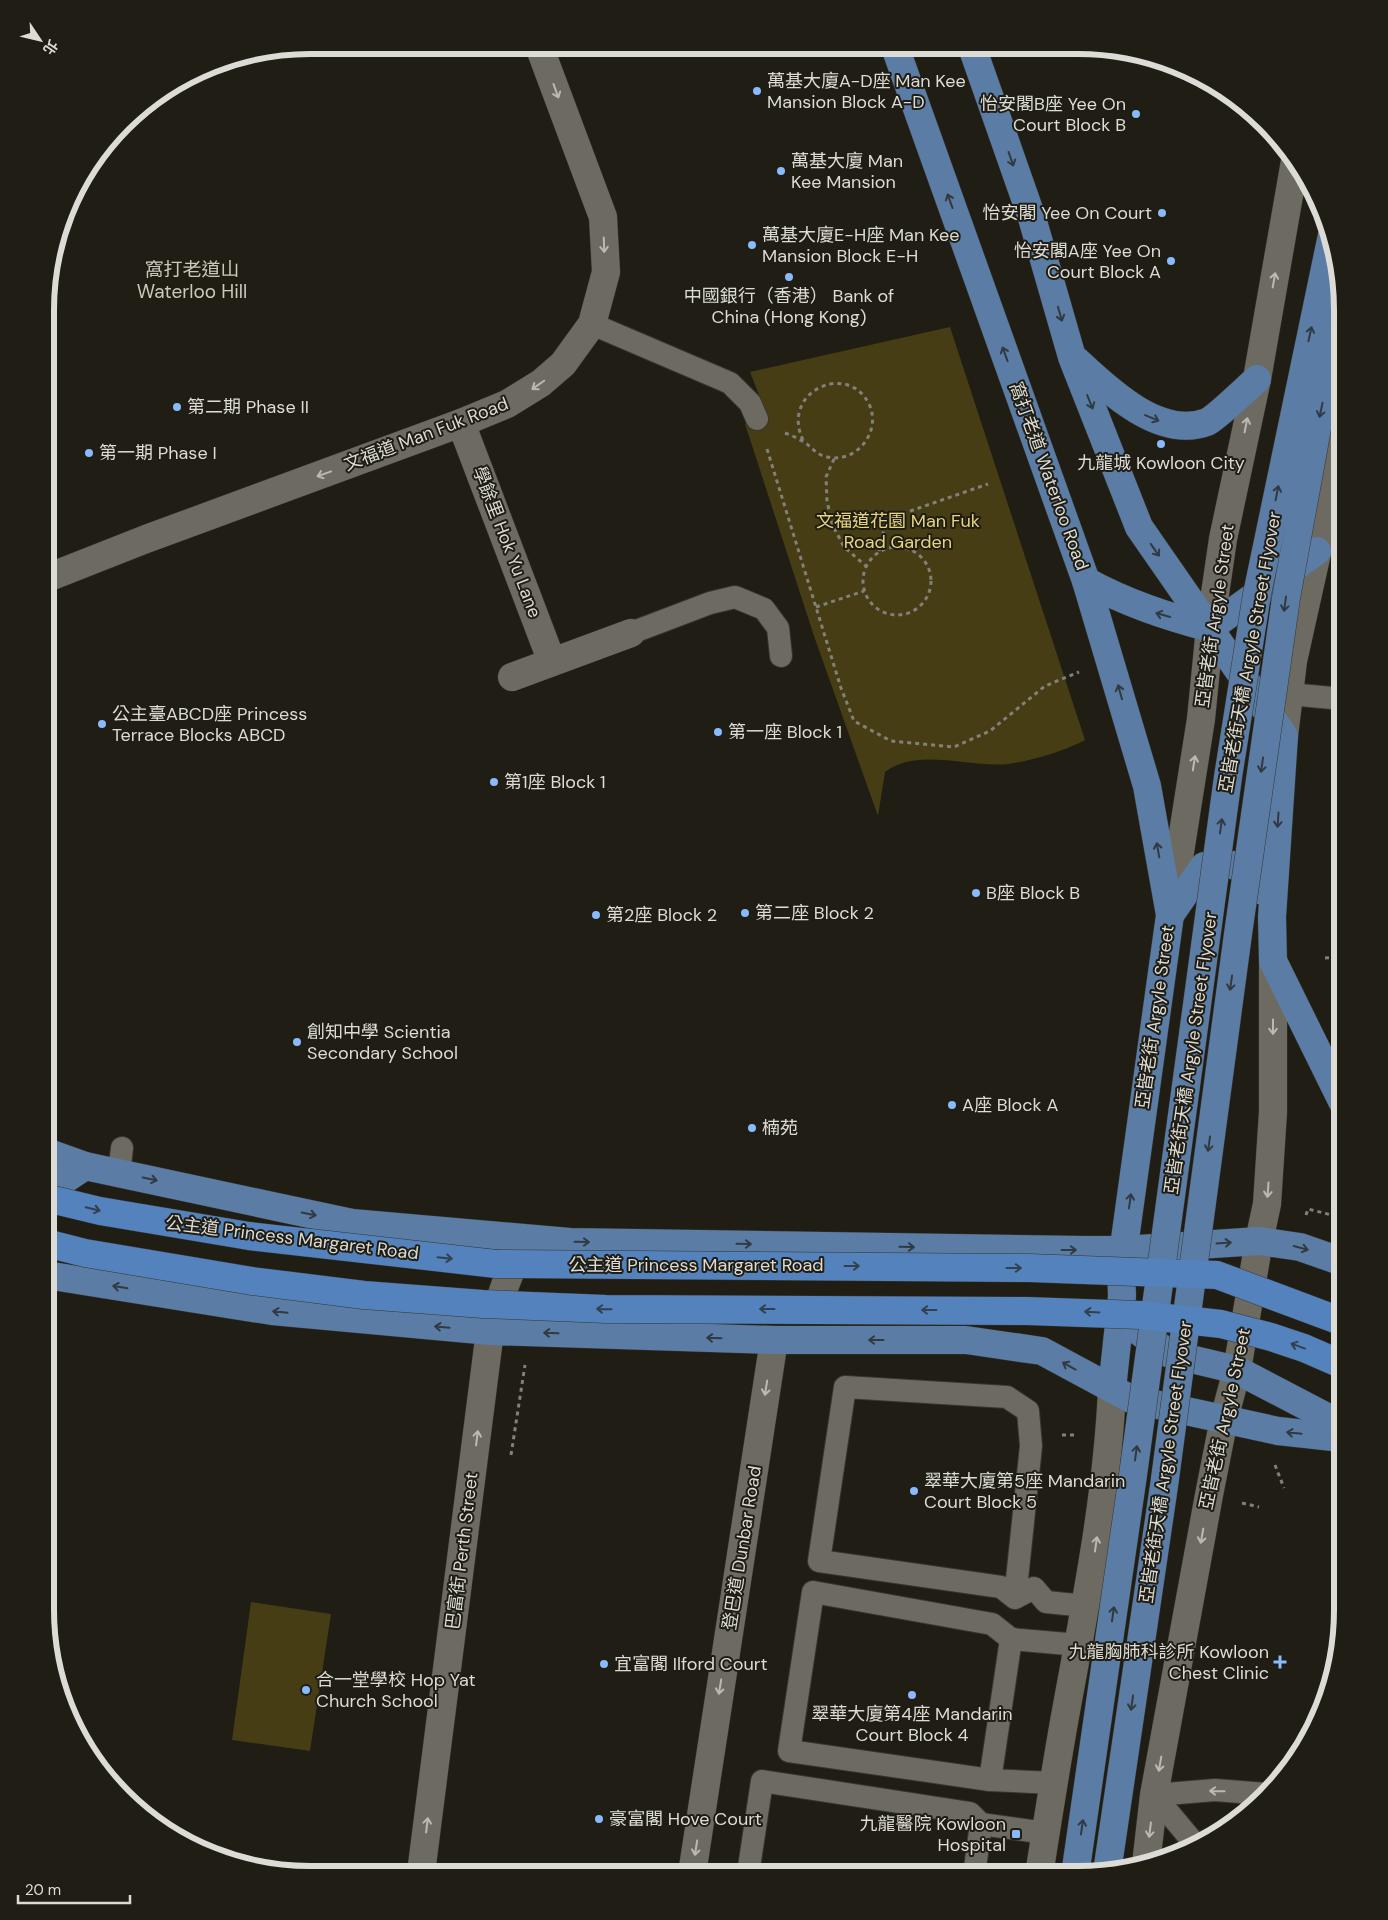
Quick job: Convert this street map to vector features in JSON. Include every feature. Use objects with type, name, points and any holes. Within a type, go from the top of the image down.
[{"type":"highway","name":"公主道 Princess Margaret Road","points":[[54,1199],[100,1211],[249,1236],[496,1264],[1029,1268],[1217,1276],[1334,1319]]},
{"type":"highway","points":[[54,1244],[85,1253],[252,1281],[364,1295],[483,1304],[606,1309],[1027,1310],[1140,1314],[1221,1324],[1272,1337],[1334,1359]]},
{"type":"main road","name":"文福道 Man Fuk Road","points":[[54,575],[146,539],[461,423],[507,404],[541,383],[563,364],[592,324],[606,272],[603,218],[542,54]]},
{"type":"main road","name":"窩打老道 Waterloo Road","points":[[898,54],[1086,581],[1147,786],[1170,915]]},
{"type":"main road","points":[[979,54],[1032,218],[1072,357],[1139,527],[1284,736]]},
{"type":"main road","name":"亞皆老街 Argyle Street","points":[[1040,1866],[1086,1606],[1107,1466],[1112,1389],[1122,1296],[1121,1268],[1123,1250],[1170,915],[1201,719],[1210,628],[1223,539],[1257,380],[1293,171]]},
{"type":"main road","name":"亞皆老街天橋 Argyle Street Flyover","points":[[1076,1866],[1134,1466],[1229,768],[1257,594],[1328,254]]},
{"type":"main road","name":"亞皆老街天橋 Argyle Street Flyover","points":[[1108,1864],[1164,1486],[1238,934],[1286,598],[1318,423],[1334,351]]},
{"type":"main road","points":[[1072,357],[1136,410],[1160,421],[1184,426],[1208,422],[1257,380]]},
{"type":"main road","name":"學餘里 Hok Yu Lane","points":[[461,423],[552,662]]},
{"type":"main road","name":"亞皆老街 Argyle Street","points":[[1147,1857],[1154,1795],[1224,1419],[1237,1370],[1267,1204],[1273,1112],[1272,916],[1284,736],[1293,660],[1334,476]]},
{"type":"main road","points":[[1210,628],[1317,551]]},
{"type":"main road","points":[[1086,581],[1112,595],[1152,612],[1210,628]]},
{"type":"main road","points":[[512,677],[631,633]]},
{"type":"main road","points":[[1170,915],[1204,866],[1227,863],[1242,869],[1259,890],[1272,916]]},
{"type":"main road","points":[[1273,961],[1334,1085]]},
{"type":"main road","name":"公主道 Princess Margaret Road","points":[[54,1155],[85,1166],[121,1160],[352,1223],[570,1242],[1123,1250],[1259,1241]]},
{"type":"main road","points":[[54,1188],[85,1166]]},
{"type":"main road","name":"巴富街 Perth Street","points":[[422,1866],[490,1331],[511,1271],[522,1251],[533,1238]]},
{"type":"main road","points":[[1259,1241],[1300,1247],[1334,1259]]},
{"type":"main road","points":[[54,1271],[272,1311],[490,1331],[774,1340],[966,1340],[1042,1351],[1131,1399],[1278,1431],[1334,1437]]},
{"type":"main road","points":[[1122,1296],[1127,1324],[1170,1354],[1237,1370],[1334,1421]]},
{"type":"main road","name":"登巴道 Dunbar Road","points":[[693,1866],[774,1340]]},
{"type":"lane","points":[[592,324],[730,383],[750,403],[757,420]]},
{"type":"lane","points":[[631,633],[710,603],[735,597],[764,609],[778,628],[780,656]]},
{"type":"lane","points":[[1289,694],[1334,698]]},
{"type":"lane","points":[[845,1387],[1007,1398],[1028,1411],[1031,1446],[1015,1598],[1001,1588],[819,1561],[845,1387]]},
{"type":"lane","points":[[1015,1598],[1034,1588],[1046,1602],[1086,1606]]},
{"type":"lane","points":[[1054,1782],[990,1780],[789,1751],[812,1592],[992,1624],[1011,1639],[1079,1645]]},
{"type":"lane","points":[[990,1780],[1011,1639]]},
{"type":"lane","points":[[749,1866],[762,1781],[970,1813],[981,1824],[1046,1833]]},
{"type":"lane","points":[[1154,1795],[1214,1790],[1257,1793]]},
{"type":"lane","points":[[1154,1795],[1191,1840]]},
{"type":"lane","points":[[975,1866],[981,1824]]},
{"type":"path","points":[[841,383],[854,388],[867,401],[871,409],[873,422],[869,437],[862,447],[847,456],[834,458],[825,457],[813,451],[804,442],[799,432],[798,419],[800,406],[806,396],[817,388],[841,383]]},
{"type":"path","points":[[757,420],[841,688],[854,721],[891,741],[954,747],[990,732],[1044,686],[1087,668]]},
{"type":"path","points":[[834,458],[826,477],[827,501],[832,524],[844,547],[866,566]]},
{"type":"path","points":[[879,551],[885,525],[893,517],[988,484]]},
{"type":"path","points":[[893,546],[905,547],[919,553],[926,562],[931,572],[932,584],[925,602],[916,610],[896,616],[878,610],[869,602],[864,591],[863,578],[870,559],[879,551],[893,546]]},
{"type":"path","points":[[816,607],[864,591]]},
{"type":"path","points":[[1326,958],[1334,958]]},
{"type":"path","points":[[510,1456],[524,1369],[527,1361]]},
{"type":"green space","name":"文福道花園 Man Fuk Road Garden","points":[[950,327],[1085,740],[1048,755],[1008,764],[928,760],[898,765],[885,772],[878,816],[815,639],[745,424],[767,415],[750,372]]},
{"type":"green space","points":[[251,1602],[331,1614],[310,1751],[232,1740]]},
{"type":"place","name":"萬基大廈A-D座 Man Kee Mansion Block A-D","points":[[757,91]]},
{"type":"place","name":"怡安閣B座 Yee On Court Block B","points":[[1136,114]]},
{"type":"place","name":"萬基大廈 Man Kee Mansion","points":[[781,171]]},
{"type":"place","name":"怡安閣 Yee On Court","points":[[1162,213]]},
{"type":"place","name":"萬基大廈E-H座 Man Kee Mansion Block E-H","points":[[752,245]]},
{"type":"place","name":"怡安閣A座 Yee On Court Block A","points":[[1171,261]]},
{"type":"place","name":"中國銀行（香港） Bank of China (Hong Kong)","points":[[789,277]]},
{"type":"place","name":"第二期 Phase II","points":[[177,407]]},
{"type":"place","name":"九龍城 Kowloon City","points":[[1161,444]]},
{"type":"place","name":"第一期 Phase I","points":[[89,453]]},
{"type":"place","name":"公主臺ABCD座 Princess Terrace Blocks ABCD","points":[[102,724]]},
{"type":"place","name":"第一座 Block 1","points":[[718,732]]},
{"type":"place","name":"第1座 Block 1","points":[[494,782]]},
{"type":"place","name":"B座 Block B","points":[[976,893]]},
{"type":"place","name":"第二座 Block 2","points":[[745,913]]},
{"type":"place","name":"第2座 Block 2","points":[[596,915]]},
{"type":"place","name":"創知中學 Scientia Secondary School","points":[[297,1042]]},
{"type":"place","name":"A座 Block A","points":[[952,1105]]},
{"type":"place","name":"楠苑","points":[[752,1128]]},
{"type":"place","name":"翠華大廈第5座 Mandarin Court Block 5","points":[[914,1491]]},
{"type":"place","name":"九龍胸肺科診所 Kowloon Chest Clinic","points":[[1280,1662]]},
{"type":"place","name":"宜富閣 Ilford Court","points":[[604,1664]]},
{"type":"place","name":"合一堂學校 Hop Yat Church School","points":[[306,1690]]},
{"type":"place","name":"翠華大廈第4座 Mandarin Court Block 4","points":[[912,1695]]},
{"type":"place","name":"豪富閣 Hove Court","points":[[599,1819]]},
{"type":"place","name":"九龍醫院 Kowloon Hospital","points":[[1016,1834]]},
{"type":"district","name":"窩打老道山 Waterloo Hill","points":[[192,280]]}]
